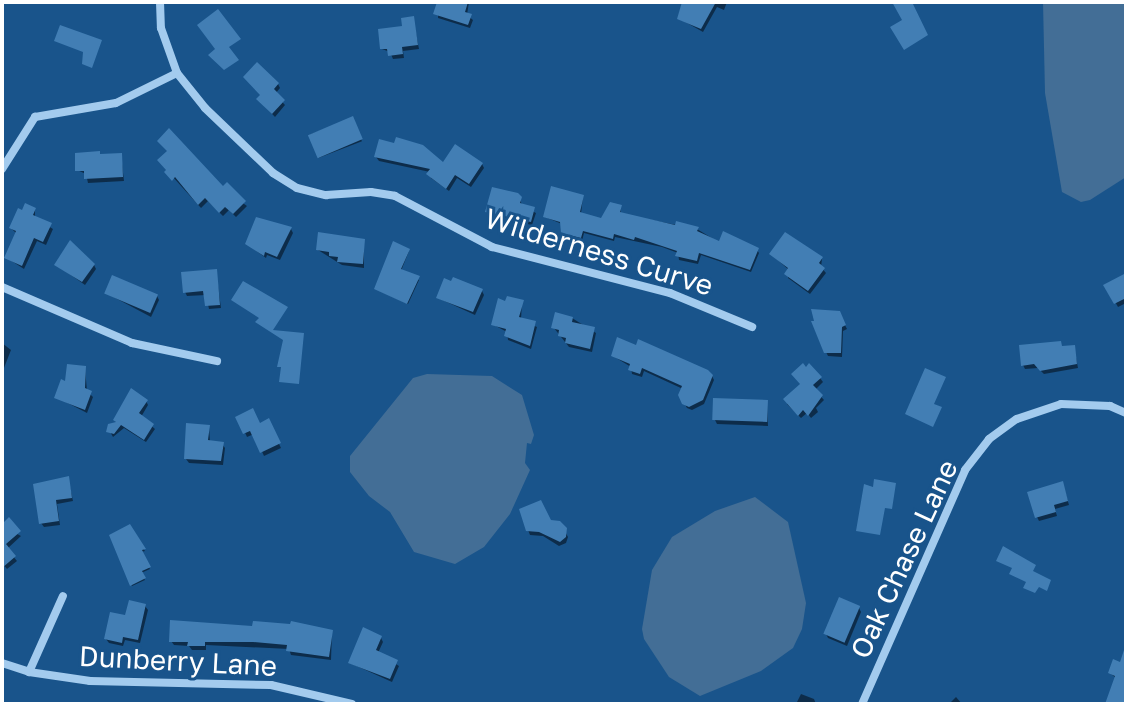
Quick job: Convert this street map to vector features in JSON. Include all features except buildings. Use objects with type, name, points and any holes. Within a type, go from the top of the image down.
[{"type":"street","name":"Wilderness Curve","points":[[160,2],[161,28],[177,73],[205,108],[273,173],[297,188],[326,195],[371,192],[395,196],[492,247],[670,293],[752,327]]},
{"type":"street","points":[[2,169],[35,117],[116,103],[177,73]]},
{"type":"street","points":[[2,287],[132,343],[217,361]]},
{"type":"street","name":"Oak Chase Lane","points":[[862,704],[965,470],[989,439],[1017,419],[1061,404],[1110,406],[1126,413]]},
{"type":"street","points":[[29,672],[63,596]]},
{"type":"street","name":"Dunberry Lane","points":[[2,663],[29,672],[90,681],[271,685],[352,704]]},
{"type":"water","points":[[1043,2],[1126,2],[1126,177],[1090,200],[1081,202],[1062,192],[1045,93]]},
{"type":"water","points":[[427,374],[492,376],[522,395],[534,435],[531,444],[527,443],[525,463],[530,470],[510,514],[484,547],[455,564],[414,552],[390,512],[369,496],[350,472],[350,456],[413,378]]},
{"type":"water","points":[[755,497],[788,522],[806,603],[802,629],[793,648],[761,671],[700,696],[669,677],[644,639],[642,629],[652,570],[672,537],[715,511]]}]
